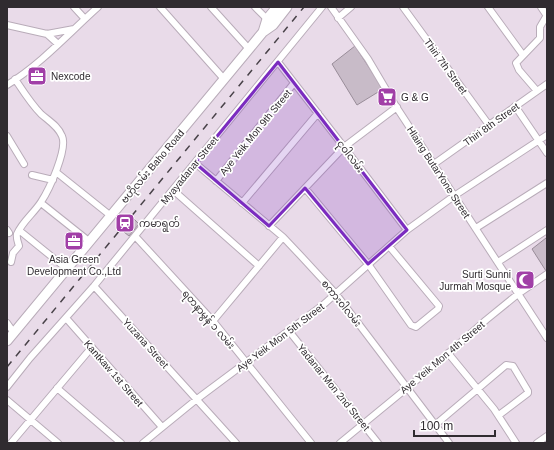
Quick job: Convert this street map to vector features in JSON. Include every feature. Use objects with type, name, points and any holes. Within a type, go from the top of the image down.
[{"type":"main road","name":"ဗဟိုလမ်း Baho Road","points":[[7,341],[263,32],[267,20],[277,7]]},
{"type":"main road","points":[[263,32],[273,25],[287,7]]},
{"type":"street","points":[[74,7],[85,19]]},
{"type":"street","points":[[7,85],[58,44],[98,7]]},
{"type":"street","points":[[160,7],[224,79]]},
{"type":"street","points":[[211,7],[249,49]]},
{"type":"street","points":[[255,7],[267,20]]},
{"type":"street","name":"Myayadanar Street","points":[[7,388],[30,358],[94,286],[322,7]]},
{"type":"street","name":"Hlaing ButarYone Street","points":[[331,7],[368,59],[397,107],[518,294],[544,328],[547,338]]},
{"type":"street","points":[[338,18],[351,7]]},
{"type":"street","name":"Thiri 7th Street","points":[[403,7],[489,125]]},
{"type":"street","points":[[488,7],[522,55]]},
{"type":"street","points":[[537,91],[519,70],[516,63],[522,55],[540,38],[540,27],[547,15],[541,7]]},
{"type":"street","points":[[7,25],[47,34],[74,29]]},
{"type":"street","points":[[47,34],[58,44]]},
{"type":"street","name":"ငုဝါလမ်း","points":[[278,62],[407,230]]},
{"type":"street","points":[[11,262],[13,253],[19,246],[17,239],[20,231],[25,222],[41,204],[53,180],[60,162],[63,138],[60,130],[29,100],[15,79]]},
{"type":"street","name":"Aye Yeik Mon 9th Street","points":[[216,181],[294,83]]},
{"type":"street","name":"Thiri 8th Street","points":[[434,164],[547,84]]},
{"type":"street","points":[[515,106],[547,153]]},
{"type":"street","points":[[269,226],[344,147],[397,107]]},
{"type":"street","points":[[242,203],[318,113]]},
{"type":"street","name":"Aye Yeik Mon 5th Street","points":[[143,443],[197,399],[336,294],[407,230],[454,196],[547,135]]},
{"type":"street","points":[[7,136],[24,164]]},
{"type":"street","name":"စကား၀ါလမ်း","points":[[195,163],[282,238],[336,294],[435,425],[445,442]]},
{"type":"street","points":[[56,172],[111,216]]},
{"type":"street","points":[[32,175],[53,180]]},
{"type":"street","points":[[476,228],[547,183]]},
{"type":"street","points":[[305,188],[368,264],[411,325],[416,327],[438,309],[439,306],[389,246]]},
{"type":"street","points":[[173,190],[259,266]]},
{"type":"street","points":[[41,204],[90,242]]},
{"type":"street","points":[[20,231],[67,269]]},
{"type":"street","points":[[498,262],[546,231]]},
{"type":"street","name":"ရတနာမွန် ၁ လမ်း","points":[[135,236],[212,322],[311,443]]},
{"type":"street","points":[[212,322],[282,238]]},
{"type":"street","name":"Aye Yeik Mon 4th Street","points":[[340,443],[518,294],[547,274]]},
{"type":"street","name":"Yuzana Street","points":[[94,286],[197,399],[232,442]]},
{"type":"street","name":"Kantkaw 1st Street","points":[[66,318],[162,427]]},
{"type":"street","points":[[7,323],[14,333]]},
{"type":"street","name":"Yadanar Mon 2nd Street","points":[[289,331],[378,443]]},
{"type":"street","points":[[11,443],[92,347]]},
{"type":"street","points":[[448,353],[499,415],[516,443]]},
{"type":"street","points":[[435,425],[506,365],[513,366],[528,393],[499,415]]},
{"type":"street","points":[[57,388],[121,443]]},
{"type":"street","points":[[7,400],[58,443]]},
{"type":"street","points":[[537,443],[547,436]]},
{"type":"highlighted area","points":[[278,62],[407,230],[368,264],[305,188],[269,226],[195,163]]},
{"type":"building","points":[[355,46],[383,89],[357,105],[332,64]]},
{"type":"building","points":[[134,219],[139,224],[129,236],[124,232]]},
{"type":"building","points":[[546,238],[547,270],[546,271],[532,249]]},
{"type":"railway","points":[[7,367],[304,7]]},
{"type":"place","name":"Nexcode","points":[[37,76]]},
{"type":"place","name":"G & G","points":[[387,97]]},
{"type":"place","name":"ကမာရွတ်","points":[[125,223]]},
{"type":"place","name":"Asia Green Development Co.,Ltd","points":[[74,241]]},
{"type":"place","name":"Surti Sunni Jurmah Mosque","points":[[525,280]]}]
